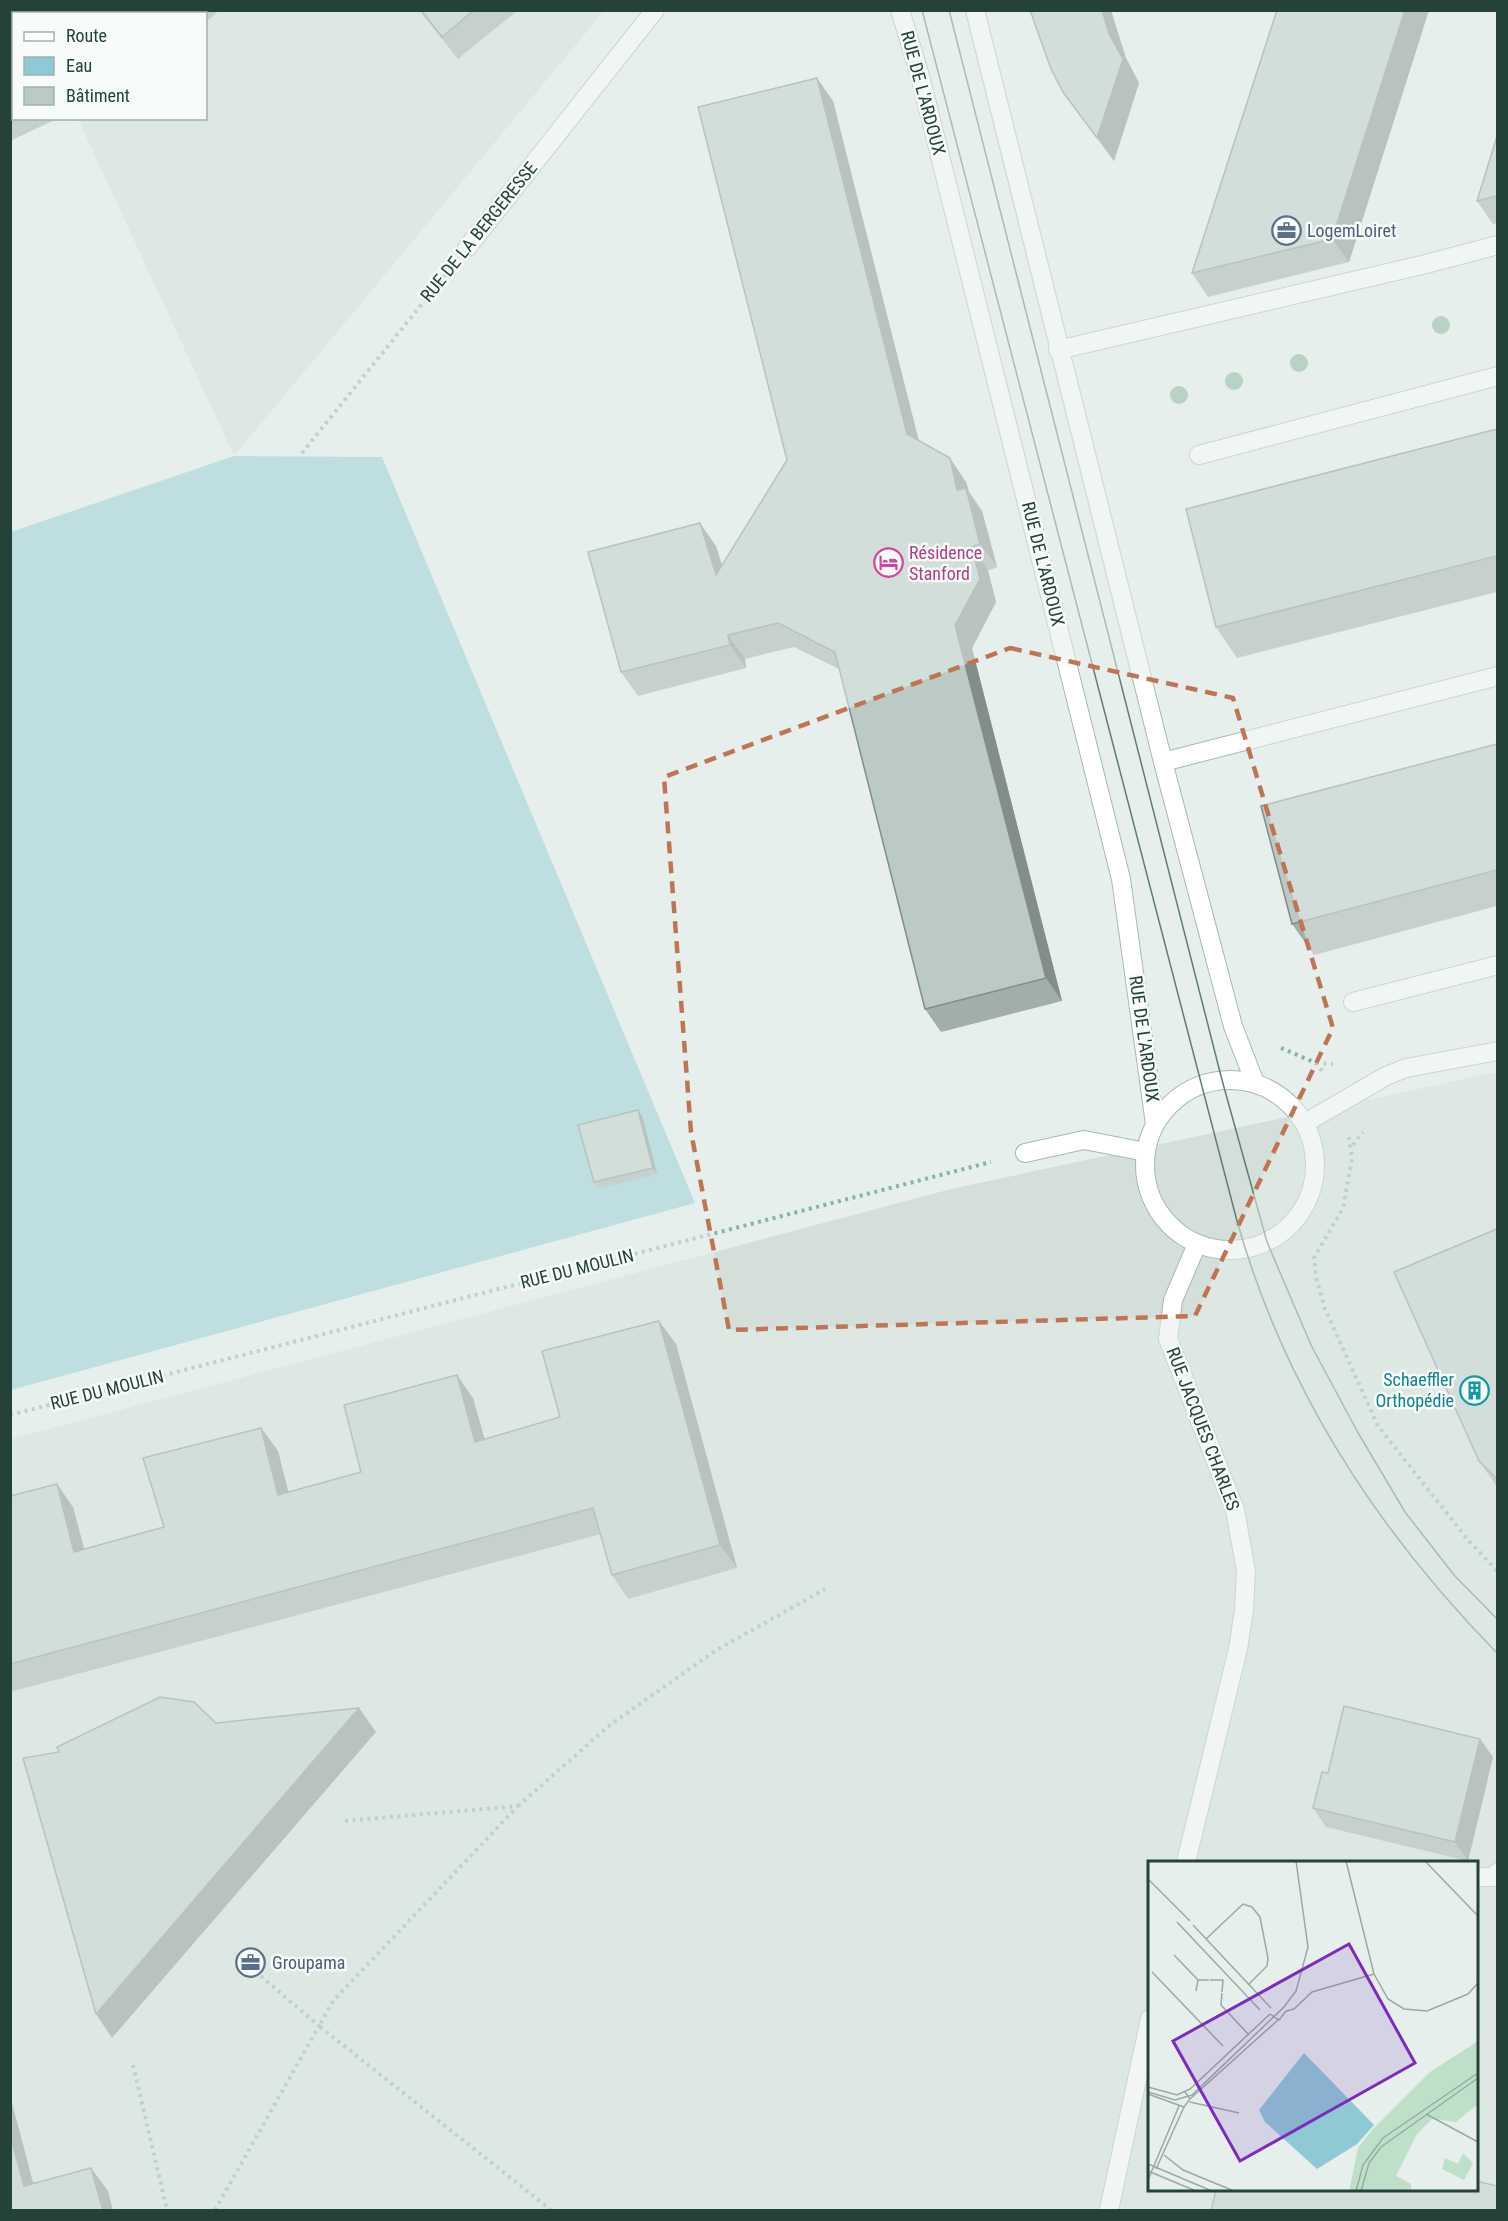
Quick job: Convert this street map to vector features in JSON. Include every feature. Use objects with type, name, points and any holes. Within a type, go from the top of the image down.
[{"type":"street","name":"RUE DE LA BERGERESSE","points":[[467,248],[655,10]]},
{"type":"street","name":"RUE DE L'ARDOUX","points":[[900,10],[923,88],[1121,879],[1155,1124]]},
{"type":"street","points":[[975,10],[1058,350],[1163,762],[1233,1026],[1255,1083]]},
{"type":"street","points":[[1058,350],[1381,275],[1497,245]]},
{"type":"street","points":[[1199,455],[1497,376]]},
{"type":"street","points":[[1163,762],[1497,676]]},
{"type":"street","points":[[1353,1002],[1497,965]]},
{"type":"street","points":[[1305,1123],[1386,1076],[1406,1068],[1497,1051]]},
{"type":"street","points":[[1230,1080],[1255,1083],[1274,1092],[1291,1105],[1305,1123],[1314,1149],[1315,1177],[1306,1204],[1290,1226],[1267,1242],[1246,1250],[1229,1251],[1197,1245],[1169,1225],[1150,1197],[1144,1174],[1146,1152],[1155,1124],[1167,1107],[1184,1094],[1203,1084],[1230,1080]]},
{"type":"street","points":[[1025,1153],[1084,1140],[1146,1152]]},
{"type":"street","name":"RUE JACQUES CHARLES","points":[[1189,1861],[1239,1649],[1246,1571],[1235,1510],[1168,1339],[1173,1300],[1197,1245]]},
{"type":"street","points":[[1478,1877],[1493,1877],[1497,1872]]},
{"type":"street","points":[[1109,2211],[1148,2024]]},
{"type":"path","name":"RUE DE LA BERGERESSE","points":[[302,453],[467,248]]},
{"type":"path","points":[[1275,1040],[1280,1048],[1316,1063],[1340,1065]]},
{"type":"path","points":[[1316,1063],[1320,1068]]},
{"type":"path","points":[[1337,1106],[1352,1146],[1350,1179],[1343,1208],[1314,1258],[1316,1277],[1325,1309],[1378,1426],[1468,1540],[1497,1572]]},
{"type":"path","points":[[1352,1146],[1363,1131]]},
{"type":"path","name":"RUE DU MOULIN","points":[[10,1415],[1025,1153]]},
{"type":"path","points":[[215,2211],[333,2001],[518,1806],[610,1725],[715,1651],[825,1589]]},
{"type":"path","points":[[345,1821],[518,1806]]},
{"type":"path","points":[[234,1953],[319,2026],[552,2211]]},
{"type":"path","points":[[133,2065],[167,2211]]},
{"type":"highlighted area","points":[[1010,648],[1233,698],[1333,1028],[1195,1316],[729,1330],[691,1132],[664,777]]},
{"type":"shaded area","points":[[604,11],[234,456],[78,120],[207,120],[207,12],[28,12]]},
{"type":"shaded area","points":[[1497,1072],[1497,2210],[11,2210],[11,1439],[951,1189]]},
{"type":"water","points":[[234,456],[382,457],[695,1203],[11,1390],[11,532]]},
{"type":"building","points":[[24,10],[174,10],[172,12],[25,12]]},
{"type":"building","points":[[421,10],[474,10],[442,37]]},
{"type":"building","points":[[1030,10],[1102,10],[1109,34],[1123,59],[1097,138],[1063,92],[1051,69]]},
{"type":"building","points":[[1277,10],[1405,10],[1332,239],[1192,273]]},
{"type":"building","points":[[10,28],[12,30],[12,110],[10,111]]},
{"type":"building","points":[[817,78],[907,434],[950,458],[957,490],[966,488],[980,544],[972,547],[980,579],[955,625],[1046,978],[925,1009],[835,652],[778,623],[728,635],[730,645],[621,672],[588,552],[700,523],[716,575],[787,460],[698,107]]},
{"type":"building","points":[[1497,136],[1497,196],[1477,201]]},
{"type":"building","points":[[1497,429],[1497,556],[1216,627],[1186,509]]},
{"type":"building","points":[[1497,744],[1497,870],[1292,924],[1261,806]]},
{"type":"building","points":[[638,1110],[653,1168],[594,1182],[578,1125]]},
{"type":"building","name":"Schaeffler Orthopédie","points":[[1497,1229],[1497,1479],[1479,1461],[1394,1272]]},
{"type":"building","points":[[659,1321],[720,1545],[612,1575],[593,1508],[10,1664],[10,1496],[57,1484],[74,1552],[164,1527],[143,1458],[261,1428],[278,1495],[361,1472],[344,1405],[457,1375],[475,1442],[560,1417],[542,1351]]},
{"type":"building","points":[[160,1697],[194,1702],[216,1723],[359,1708],[96,2014],[23,1758],[59,1752],[57,1747]]},
{"type":"building","points":[[1344,1706],[1480,1739],[1455,1842],[1313,1808],[1322,1772],[1328,1773]]},
{"type":"building","points":[[10,2134],[24,2186],[91,2168],[103,2211],[10,2211]]},
{"type":"building","points":[[1478,2181],[1497,2186],[1497,2211],[1211,2211],[1216,2191],[1478,2191]]},
{"type":"tram line","points":[[922,10],[1237,1221],[1257,1282],[1281,1342],[1340,1454],[1375,1507],[1413,1558],[1498,1654]]},
{"type":"tram line","points":[[949,10],[1222,1080],[1267,1242],[1311,1345],[1357,1431],[1405,1512],[1454,1575],[1498,1620]]},
{"type":"place","name":"LogemLoiret","points":[[1286,231]]},
{"type":"place","name":"Résidence Stanford","points":[[888,563]]},
{"type":"place","name":"Schaeffler Orthopédie","points":[[1475,1390]]},
{"type":"place","name":"Groupama","points":[[251,1963]]}]
